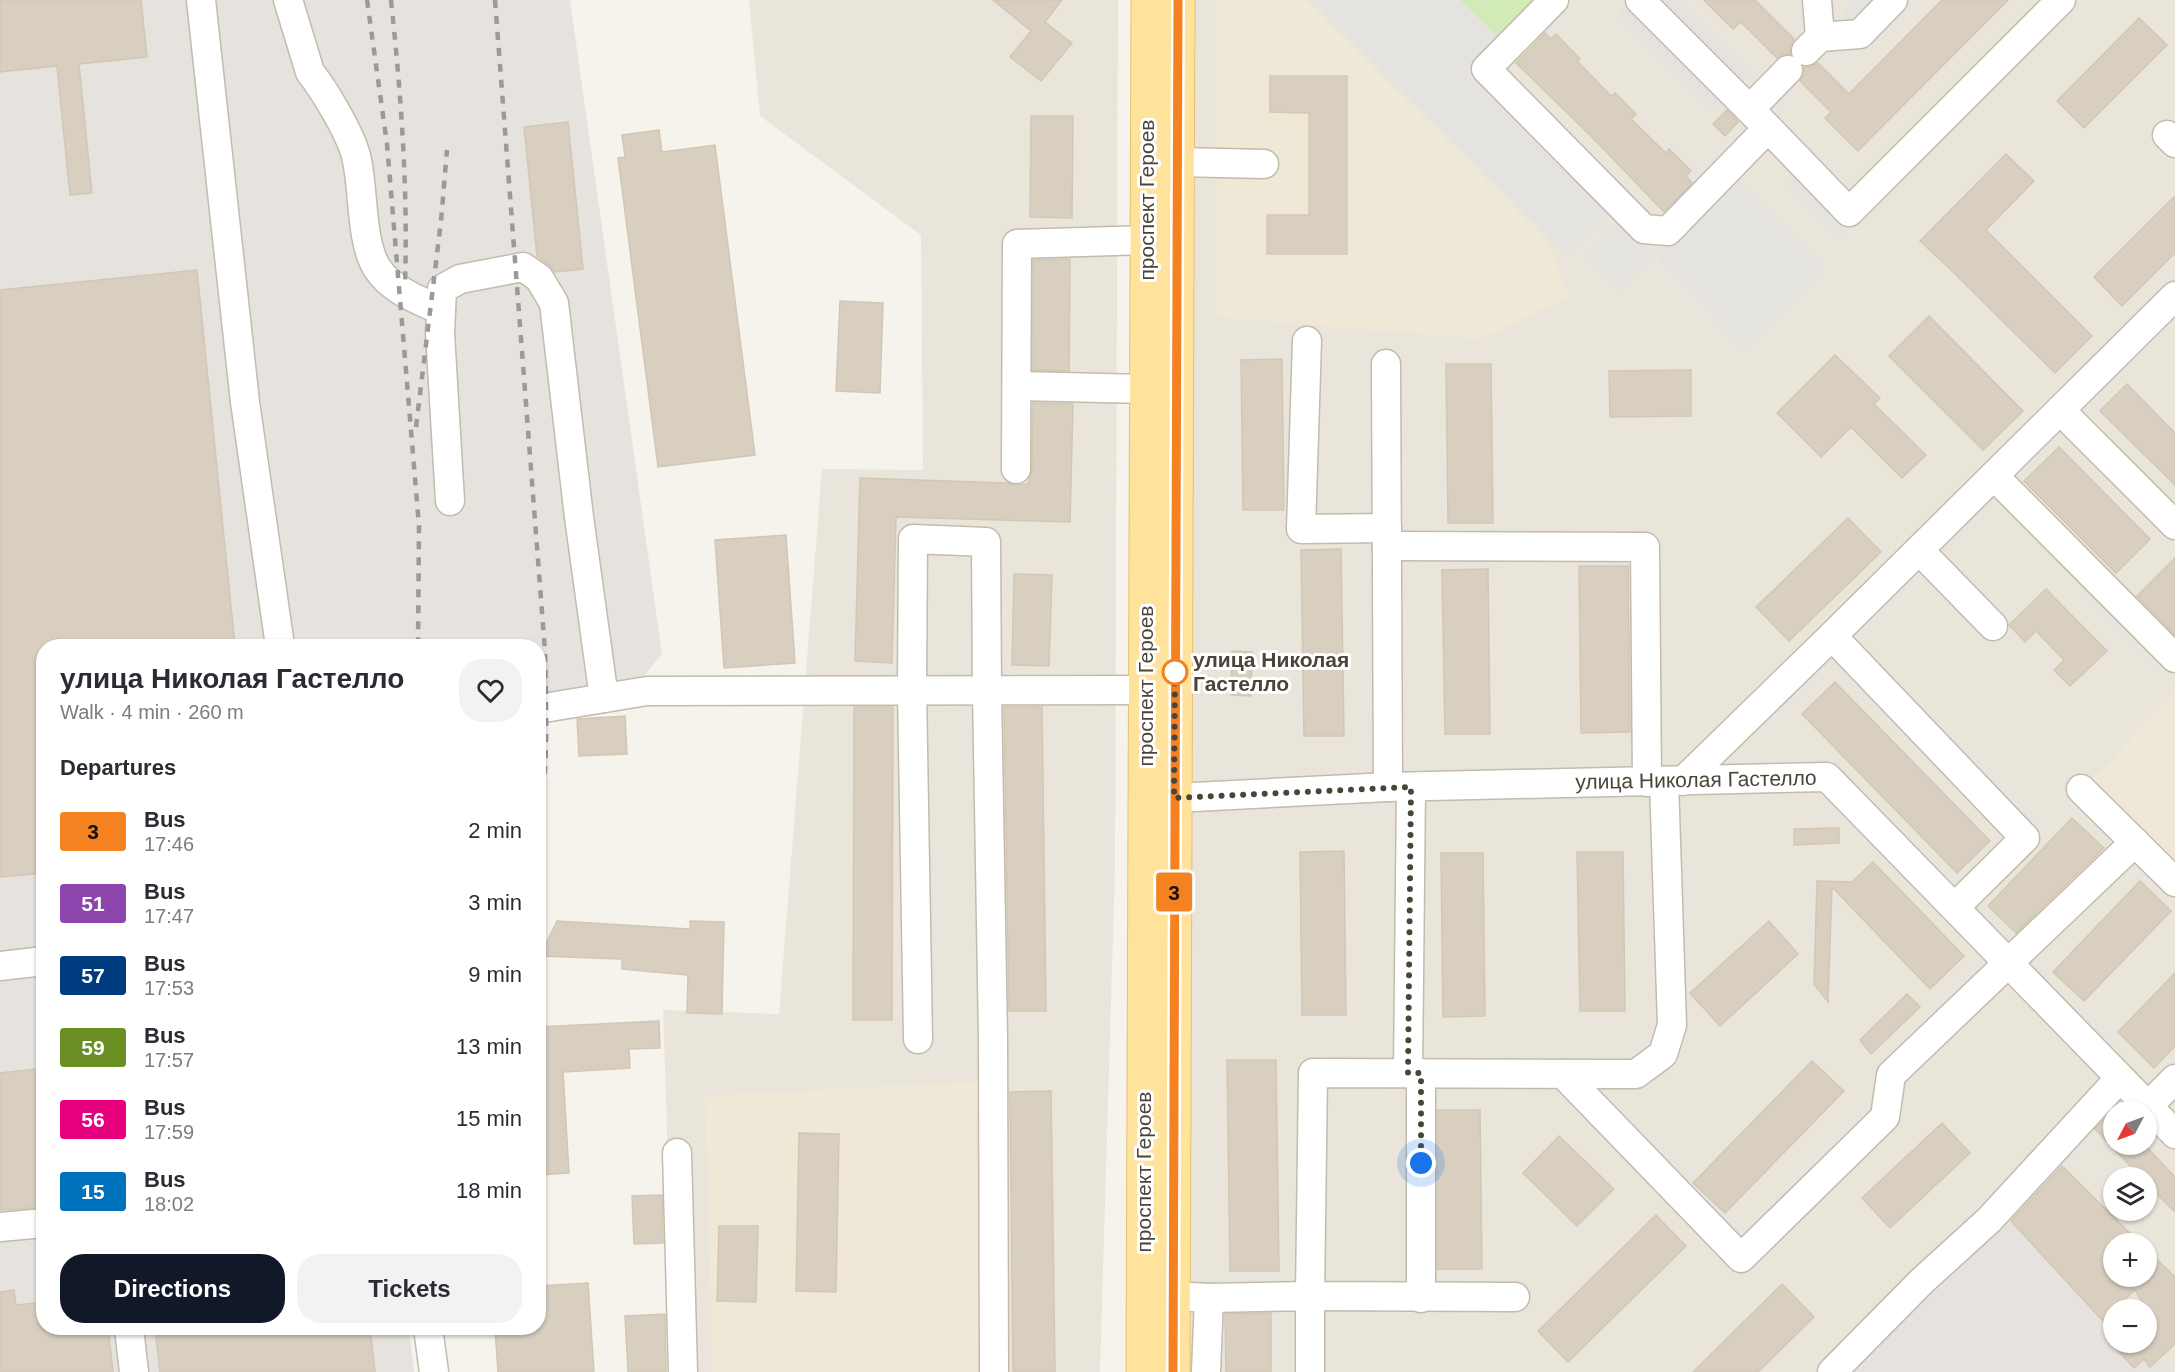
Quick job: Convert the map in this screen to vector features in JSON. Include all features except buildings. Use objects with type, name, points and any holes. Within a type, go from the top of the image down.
[{"type":"main road","name":"проспект Героев","points":[[1148,0],[1146,389],[1160,689],[1174,798],[1173,1372]]},
{"type":"main road","name":"проспект Героев","points":[[1143,1372],[1160,689],[1177,162],[1178,0]]},
{"type":"street","points":[[201,0],[245,402],[279,639]]},
{"type":"street","points":[[288,0],[310,72],[342,124],[356,155],[369,248],[376,267],[399,290],[441,310]]},
{"type":"street","points":[[1554,0],[1486,69],[1644,230],[1668,231],[1759,119],[1805,53],[1817,0]]},
{"type":"street","points":[[1640,0],[1849,212],[2061,0]]},
{"type":"street","points":[[1805,53],[1860,34],[1893,0]]},
{"type":"street","points":[[1177,162],[1264,164]]},
{"type":"street","points":[[1016,469],[1017,244],[1147,240]]},
{"type":"street","points":[[450,501],[440,333],[442,289],[460,279],[523,267],[539,279],[554,303],[579,517],[604,698]]},
{"type":"street","points":[[1665,781],[1832,636],[2175,296]]},
{"type":"street","points":[[1307,341],[1302,529],[1387,537],[1646,547],[1665,781],[1672,1025],[1663,1054],[1636,1074],[1313,1073],[1310,1372]]},
{"type":"street","points":[[1386,364],[1387,537],[1415,1073],[1421,1298]]},
{"type":"street","points":[[1018,386],[1146,389]]},
{"type":"street","points":[[2060,410],[2175,525]]},
{"type":"street","points":[[1994,476],[2175,658]]},
{"type":"street","points":[[918,1039],[912,689],[913,539],[986,542],[993,1039],[994,1372]]},
{"type":"street","points":[[1919,550],[1993,626]]},
{"type":"street","points":[[1832,636],[2025,838],[1955,907]]},
{"type":"street","points":[[546,708],[647,691],[1160,689]]},
{"type":"street","name":"улица Николая Гастелло","points":[[1174,798],[1400,787],[1827,777],[2143,1101]]},
{"type":"street","points":[[2081,789],[2175,882]]},
{"type":"street","points":[[1563,1074],[1741,1258],[1885,1117],[1891,1075],[2135,842]]},
{"type":"street","points":[[0,966],[36,962]]},
{"type":"street","points":[[1832,1372],[1922,1281],[1989,1220],[2120,1078]]},
{"type":"street","points":[[2153,1101],[2175,1079]]},
{"type":"street","name":"улица Николая Гастелло","points":[[2157,1115],[2175,1134]]},
{"type":"street","points":[[677,1154],[683,1372]]},
{"type":"street","points":[[0,1227],[36,1224]]},
{"type":"street","points":[[1173,1296],[1209,1298],[1515,1297]]},
{"type":"street","points":[[1206,1372],[1209,1298]]},
{"type":"street","points":[[130,1335],[134,1372]]},
{"type":"street","points":[[429,1335],[434,1372]]},
{"type":"shaded area","points":[[0,0],[570,0],[662,654],[644,676],[546,693],[546,639],[36,639],[36,1335],[410,1335],[414,1372],[0,1372]]},
{"type":"shaded area","points":[[749,0],[1118,0],[1115,869],[1100,1372],[675,1372],[663,1010],[779,1014],[822,469],[923,470],[921,235],[760,116]]},
{"type":"shaded area","points":[[1195,0],[2175,0],[2175,1372],[1177,1372]]},
{"type":"shaded area","points":[[1215,0],[1306,0],[1547,240],[1569,296],[1481,339],[1215,317]]},
{"type":"shaded area","points":[[1311,0],[1460,0],[1500,39],[1466,73],[1609,217],[1567,257]]},
{"type":"shaded area","points":[[1658,0],[1679,0],[1751,72],[1740,83]]},
{"type":"shaded area","points":[[1856,0],[1877,0],[1853,23],[1843,13]]},
{"type":"shaded area","points":[[1630,2],[1725,99],[1714,110],[1618,14]]},
{"type":"shaded area","points":[[1798,173],[1850,226],[1839,236],[1788,184]]},
{"type":"shaded area","points":[[1738,179],[1825,268],[1744,347],[1658,259]]},
{"type":"shaded area","points":[[1620,218],[1656,253],[1618,292],[1582,256]]},
{"type":"shaded area","points":[[2175,691],[2175,868],[2089,783]]},
{"type":"shaded area","points":[[983,1081],[980,1372],[713,1372],[705,1096]]},
{"type":"shaded area","points":[[2029,1192],[2103,1272],[2103,1287],[2117,1287],[2126,1297],[2124,1299],[2103,1299],[2103,1353],[2152,1353],[2171,1372],[1850,1372],[2014,1218],[2008,1211]]},
{"type":"green space","points":[[1460,0],[1541,0],[1500,39]]},
{"type":"railway","points":[[367,0],[387,144],[419,526],[418,639]]},
{"type":"railway","points":[[391,0],[403,141],[405,283]]},
{"type":"railway","points":[[495,0],[544,639]]},
{"type":"railway","points":[[416,427],[441,221],[447,150]]},
{"type":"bus line","name":"3","points":[[1173,1372],[1178,0]]},
{"type":"place","name":"улица Николая Гастелло","points":[[1175,672]]},
{"type":"route","points":[[1175,672],[1175,667],[1174,798],[1411,787],[1408,1073],[1421,1073],[1421,1163]]}]
